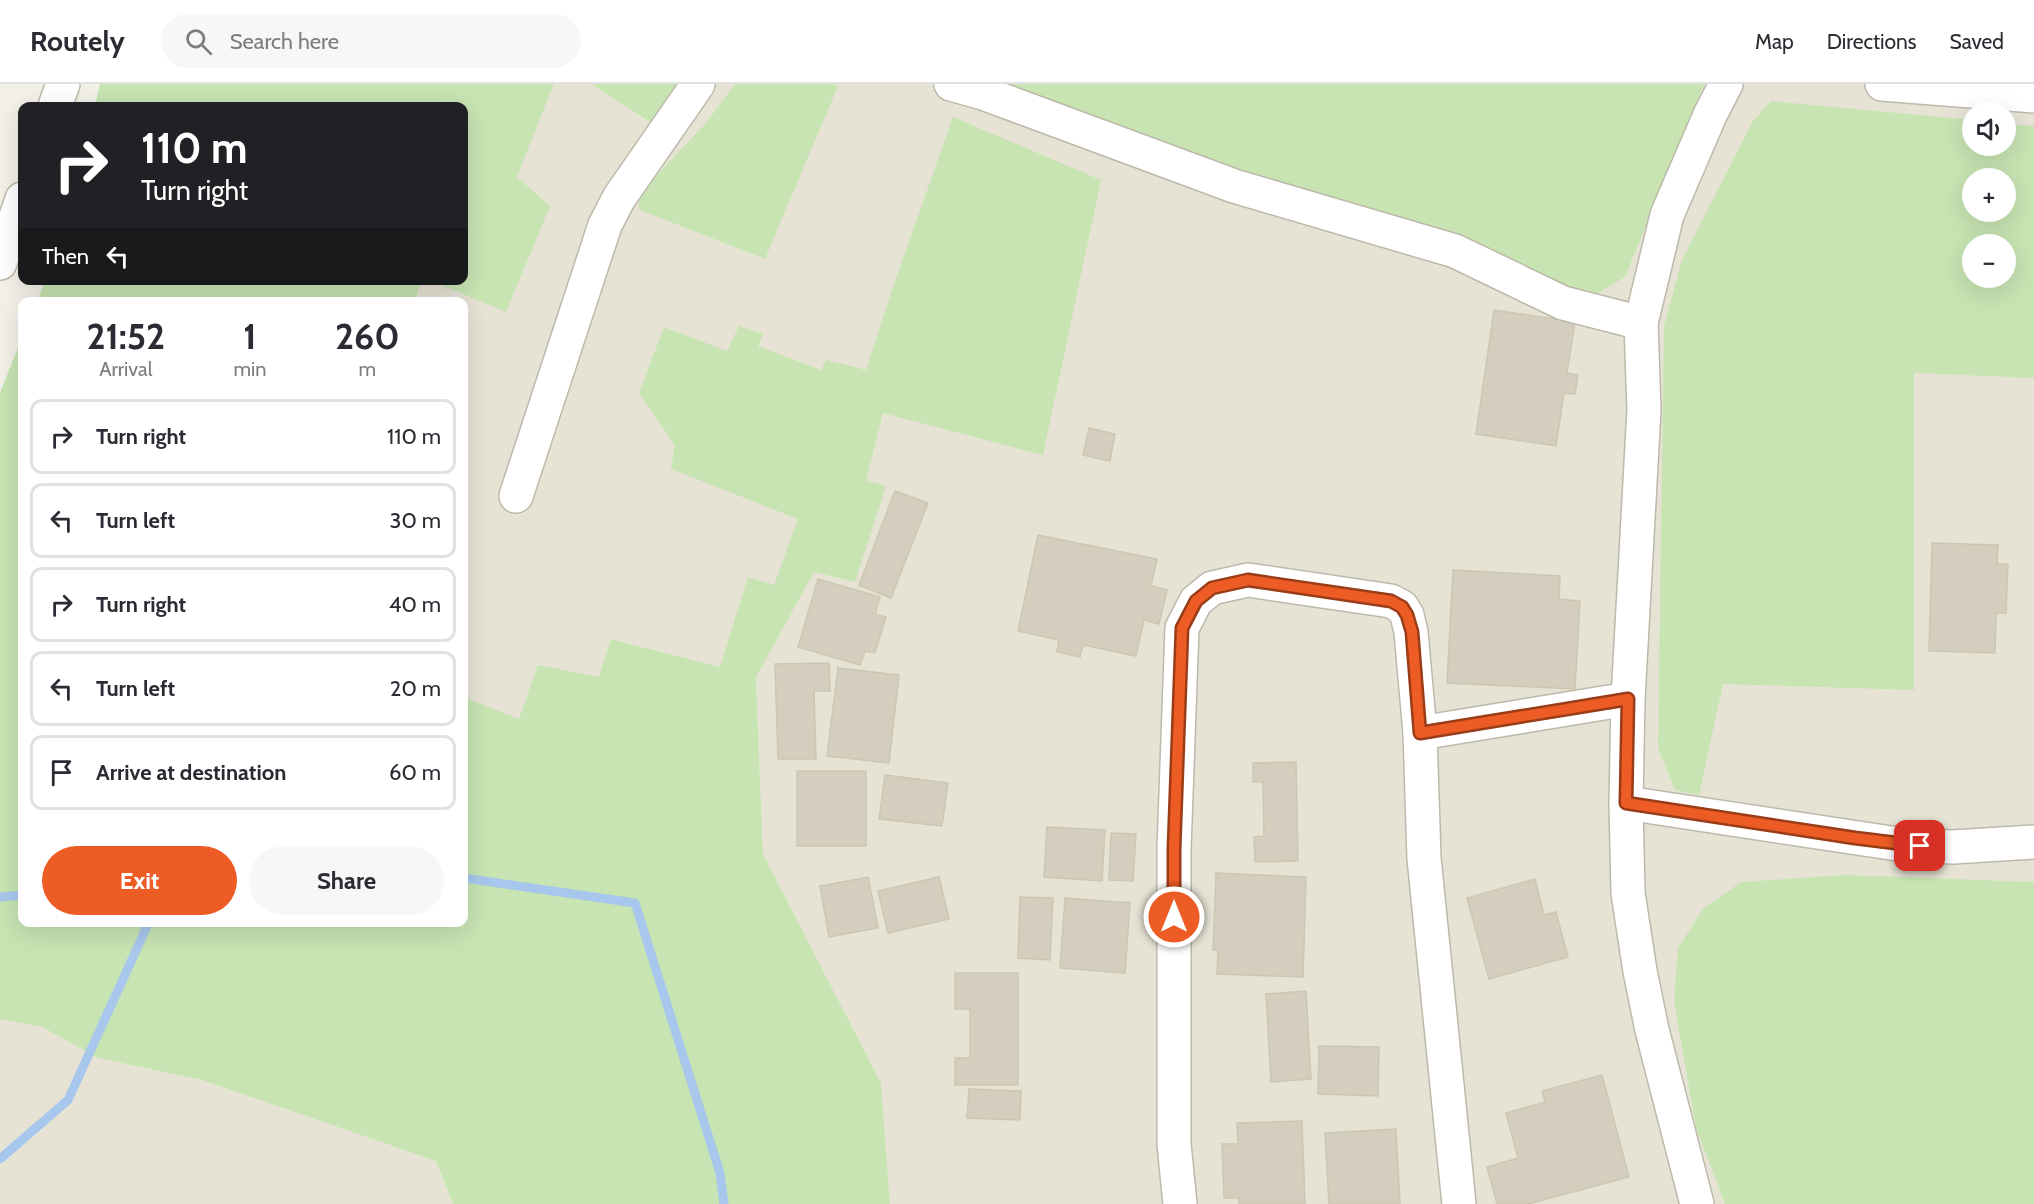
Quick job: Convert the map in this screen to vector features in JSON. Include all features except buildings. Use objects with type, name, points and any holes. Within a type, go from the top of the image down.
[{"type":"street","points":[[56,102],[63,84]]},
{"type":"street","points":[[516,496],[605,225],[619,198],[698,84]]},
{"type":"street","points":[[951,84],[983,93],[1234,186],[1455,251],[1563,303],[1641,323]]},
{"type":"street","points":[[1697,1204],[1653,1030],[1640,971],[1628,893],[1626,803],[1628,699],[1644,410],[1641,323],[1667,215],[1710,115],[1726,84]]},
{"type":"street","points":[[1882,84],[2034,96]]},
{"type":"street","points":[[0,263],[18,211]]},
{"type":"street","points":[[1180,1204],[1174,1144],[1174,849],[1182,628],[1196,601],[1212,588],[1248,580],[1391,601],[1402,607],[1407,615],[1412,632],[1420,733],[1424,858],[1460,1204]]},
{"type":"street","points":[[1420,733],[1628,699]]},
{"type":"street","points":[[1626,803],[1904,845],[1953,847],[2034,842]]},
{"type":"shaded area","points":[[554,84],[591,84],[661,130],[693,84],[2034,84],[2034,1204],[890,1204],[881,1083],[763,854],[756,677],[612,639],[599,677],[519,720],[468,699],[468,297],[416,297],[420,285],[442,285],[506,311],[517,177]]},
{"type":"shaded area","points":[[0,1019],[42,1027],[98,1058],[202,1080],[436,1161],[453,1204],[0,1204]]},
{"type":"green space","points":[[100,84],[554,84],[517,177],[550,206],[506,312],[442,285],[468,285],[468,102],[96,102]]},
{"type":"green space","points":[[591,84],[693,84],[662,130]]},
{"type":"green space","points":[[735,84],[830,84],[838,86],[765,259],[638,209],[642,191],[706,123]]},
{"type":"green space","points":[[1007,84],[1704,84],[1625,277],[1598,293],[1579,293]]},
{"type":"green space","points":[[1771,101],[1962,119],[1962,156],[2016,156],[2016,125],[2034,126],[2034,378],[1914,373],[1914,690],[1723,684],[1699,795],[1675,790],[1658,748],[1664,326],[1682,260],[1753,121]]},
{"type":"green space","points":[[953,117],[1101,180],[1043,455],[883,413],[866,480],[886,486],[855,582],[814,572],[756,677],[763,854],[881,1083],[890,1204],[453,1204],[436,1161],[202,1080],[98,1058],[42,1027],[0,1019],[0,393],[18,347],[18,927],[468,927],[468,699],[519,719],[538,665],[599,677],[611,639],[720,667],[748,577],[774,585],[798,519],[671,469],[675,445],[639,393],[664,327],[727,351],[739,326],[763,334],[758,346],[821,370],[826,360],[866,370]]},
{"type":"green space","points":[[43,285],[420,285],[416,297],[39,297]]},
{"type":"green space","points":[[1845,875],[2034,882],[2034,1204],[1725,1204],[1696,1128],[1674,1001],[1678,948],[1703,909],[1741,882]]},
{"type":"waterway","points":[[468,879],[635,903],[720,1173],[724,1204]]},
{"type":"waterway","points":[[0,897],[18,895]]},
{"type":"waterway","points":[[0,1159],[68,1100],[147,927]]},
{"type":"route","points":[[1174,917],[1174,849],[1182,628],[1196,601],[1212,588],[1248,580],[1391,601],[1402,607],[1412,632],[1420,733],[1628,699],[1626,803],[1920,846]]}]
